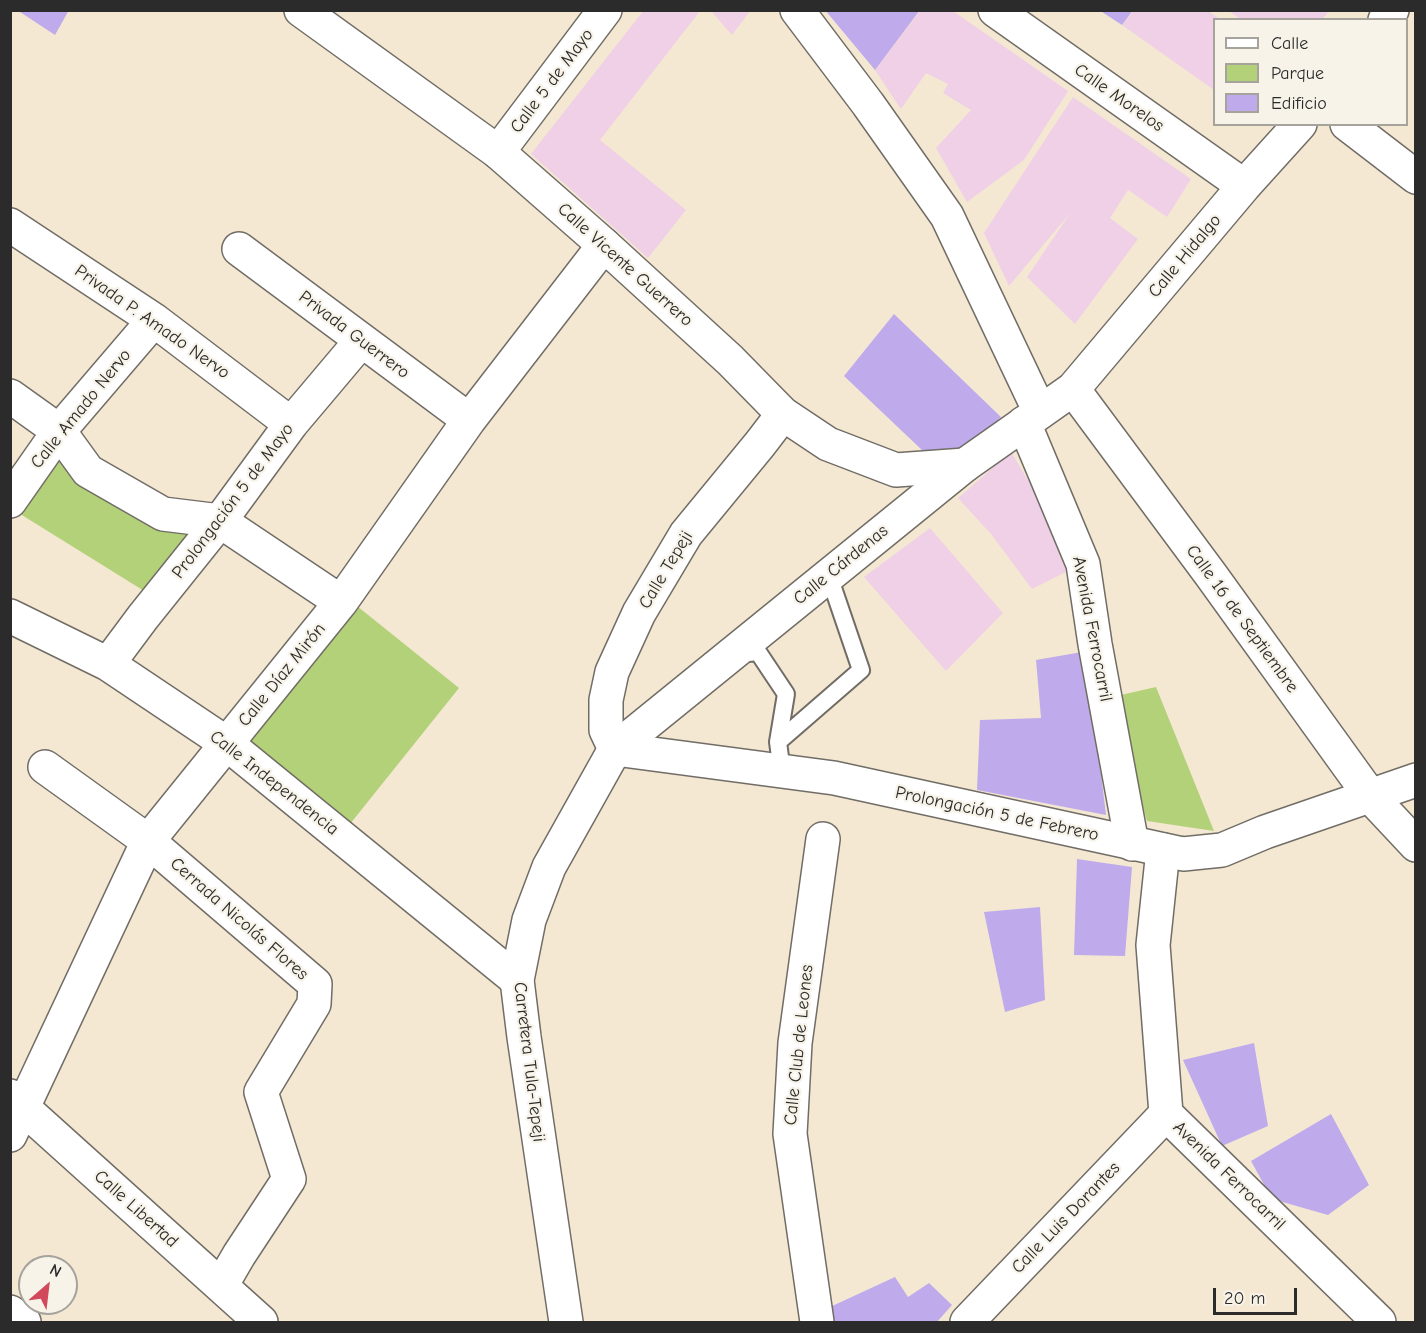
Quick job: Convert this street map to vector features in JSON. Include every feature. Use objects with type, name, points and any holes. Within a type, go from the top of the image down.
[{"type":"street","name":"Calle Vicente Guerrero","points":[[301,10],[498,152],[730,360],[783,414],[828,444],[896,470],[965,465]]},
{"type":"street","name":"Calle 5 de Mayo","points":[[498,152],[605,10]]},
{"type":"street","name":"Avenida Ferrocarril","points":[[796,10],[868,104],[947,216],[1032,418],[1083,564],[1095,644],[1147,847],[1166,1114],[1379,1323]]},
{"type":"street","name":"Calle Morelos","points":[[995,10],[1244,186]]},
{"type":"street","name":"Calle Hidalgo","points":[[1073,389],[1244,186],[1298,126]]},
{"type":"street","points":[[1350,126],[1416,177]]},
{"type":"street","name":"Privada P. Amado Nervo","points":[[10,225],[154,320],[291,424]]},
{"type":"street","name":"Calle Díaz Mirón","points":[[15,1113],[148,841],[341,602],[469,420],[603,245]]},
{"type":"street","name":"Privada Guerrero","points":[[239,249],[469,420]]},
{"type":"street","name":"Calle Amado Nervo","points":[[10,501],[59,431],[154,320]]},
{"type":"street","name":"Prolongación 5 de Mayo","points":[[108,664],[220,521],[291,424],[361,340]]},
{"type":"street","name":"Calle Cárdenas","points":[[615,749],[965,465],[1073,389]]},
{"type":"street","name":"Calle 16 de Septiembre","points":[[1073,389],[1371,797],[1416,845]]},
{"type":"street","points":[[10,396],[59,431],[88,471],[163,514],[220,521],[341,602]]},
{"type":"street","name":"Calle Tepeji","points":[[615,749],[606,730],[606,700],[612,672],[639,614],[686,534],[783,414]]},
{"type":"street","name":"Calle Independencia","points":[[10,616],[108,664],[226,743],[517,980]]},
{"type":"street","name":"Prolongación 5 de Febrero","points":[[615,749],[780,757],[834,778],[1183,854],[1222,850],[1265,832],[1416,780]]},
{"type":"street","name":"Carretera Tula-Tepeji","points":[[566,1323],[517,980],[529,920],[549,867],[615,749]]},
{"type":"street","points":[[45,767],[148,841]]},
{"type":"street","name":"Calle Club de Leones","points":[[817,1323],[790,1134],[795,1043],[823,839]]},
{"type":"street","name":"Cerrada Nicolás Flores","points":[[148,841],[315,984],[314,1004],[261,1092],[289,1179],[221,1286]]},
{"type":"street","name":"Calle Libertad","points":[[15,1113],[221,1286],[261,1323]]},
{"type":"street","name":"Calle Luis Dorantes","points":[[967,1323],[1166,1114]]},
{"type":"street","points":[[10,1312],[24,1323]]},
{"type":"lane","points":[[780,757],[861,670],[829,576]]},
{"type":"lane","points":[[731,655],[758,652],[786,694],[780,757]]},
{"type":"shaded area","points":[[644,10],[700,11],[600,140],[686,210],[648,258],[531,154]]},
{"type":"shaded area","points":[[711,11],[750,11],[732,35]]},
{"type":"shaded area","points":[[920,11],[953,11],[1068,91],[1024,160],[967,202],[936,148],[971,110],[943,93],[948,84],[926,73],[901,109],[875,70]]},
{"type":"shaded area","points":[[1133,11],[1208,11],[1218,18],[1213,18],[1213,89],[1122,25]]},
{"type":"shaded area","points":[[1229,11],[1329,11],[1324,18],[1239,18]]},
{"type":"shaded area","points":[[1073,97],[1191,179],[1167,217],[1128,190],[1110,218],[1138,239],[1075,324],[1027,277],[1071,212],[1009,286],[984,233]]},
{"type":"shaded area","points":[[1011,452],[1041,502],[1070,570],[1032,589],[991,534],[958,498]]},
{"type":"shaded area","points":[[930,528],[1003,613],[946,671],[864,577]]},
{"type":"green space","points":[[60,453],[198,528],[149,594],[17,512]]},
{"type":"green space","points":[[357,606],[459,688],[346,829],[246,744]]},
{"type":"green space","points":[[1156,687],[1214,831],[1147,821],[1112,697]]},
{"type":"building","points":[[17,10],[69,10],[55,35]]},
{"type":"building","points":[[825,10],[920,10],[875,70]]},
{"type":"building","points":[[1099,10],[1133,10],[1122,25]]},
{"type":"building","points":[[894,314],[1001,417],[962,454],[923,451],[844,376]]},
{"type":"building","points":[[1082,652],[1094,715],[1106,815],[977,790],[980,720],[1041,718],[1036,660]]},
{"type":"building","points":[[1077,859],[1132,867],[1125,956],[1074,955]]},
{"type":"building","points":[[1040,907],[1045,1000],[1005,1012],[984,912]]},
{"type":"building","points":[[1254,1043],[1268,1126],[1222,1146],[1183,1060]]},
{"type":"building","points":[[1331,1114],[1369,1185],[1328,1215],[1272,1199],[1251,1161]]},
{"type":"building","points":[[895,1277],[908,1297],[929,1283],[952,1305],[937,1322],[835,1322],[830,1307]]}]
